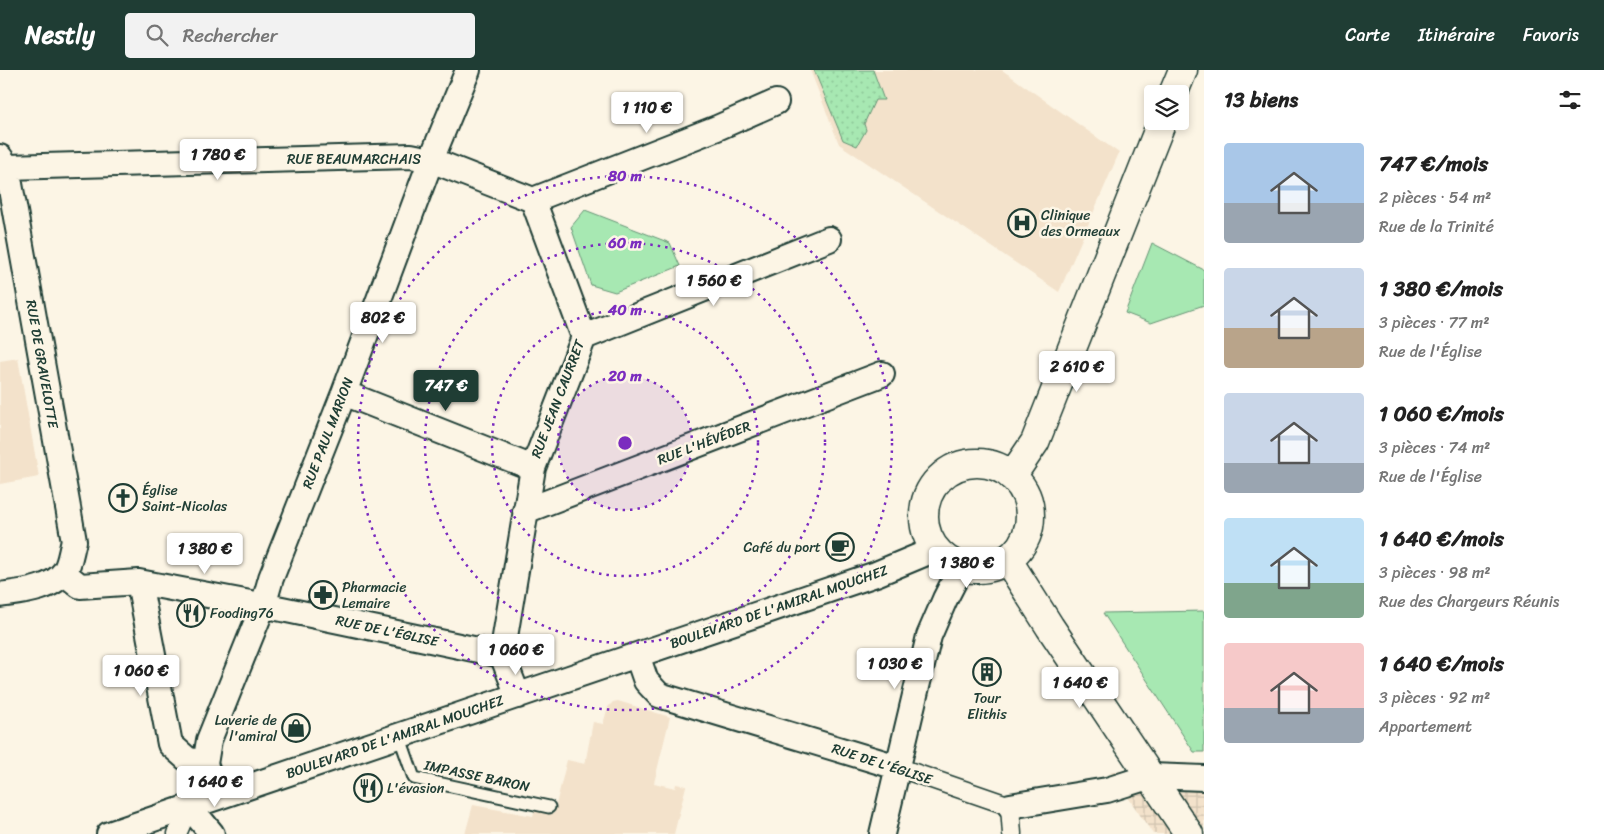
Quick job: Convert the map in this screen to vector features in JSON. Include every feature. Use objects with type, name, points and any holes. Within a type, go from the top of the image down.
[{"type":"street","name":"RUE PAUL MARION","points":[[204,764],[209,740],[263,606],[271,578],[344,393],[431,160],[468,70]]},
{"type":"street","points":[[1177,85],[1183,70]]},
{"type":"street","points":[[431,160],[533,200],[717,128],[776,102]]},
{"type":"street","points":[[1012,476],[1035,442],[1158,130]]},
{"type":"street","name":"RUE BEAUMARCHAIS","points":[[4,162],[412,156],[431,160]]},
{"type":"street","name":"RUE DE GRAVELOTTE","points":[[4,162],[74,541],[64,573]]},
{"type":"street","name":"RUE JEAN CAURRET","points":[[502,655],[533,468],[584,337],[533,200]]},
{"type":"street","points":[[584,337],[829,239]]},
{"type":"street","name":"RUE L'HÉVÉDER","points":[[525,511],[882,374]]},
{"type":"street","points":[[344,393],[533,468]]},
{"type":"street","points":[[974,463],[988,464],[1001,468],[1012,476],[1021,486],[1027,497],[1030,520],[1024,540],[1017,550],[1007,559],[986,568],[962,566],[948,560],[936,549],[930,539],[926,528],[924,511],[928,495],[942,476],[960,465],[974,463]]},
{"type":"street","name":"BOULEVARD DE L'AMIRAL MOUCHEZ","points":[[108,834],[876,574],[936,549]]},
{"type":"street","points":[[1007,559],[1050,627],[1189,834]]},
{"type":"street","points":[[882,834],[929,636],[962,566]]},
{"type":"street","points":[[0,595],[38,589],[64,573]]},
{"type":"street","name":"RUE DE L'ÉGLISE","points":[[64,573],[80,586],[139,582],[282,609],[502,655]]},
{"type":"street","points":[[139,582],[170,744],[187,758],[204,764],[217,797]]},
{"type":"street","points":[[502,655],[518,696]]},
{"type":"street","name":"RUE DE L'ÉGLISE","points":[[637,655],[646,681],[660,696],[897,767],[1010,806],[1107,790],[1151,776],[1204,778]]},
{"type":"street","points":[[178,834],[189,806],[212,834]]},
{"type":"street","points":[[1010,806],[1012,834]]},
{"type":"lane","name":"IMPASSE BARON","points":[[399,735],[414,778],[549,807]]},
{"type":"shaded area","name":"Clinique des Ormeaux","points":[[810,70],[1002,70],[1119,153],[1059,292],[839,144]]},
{"type":"shaded area","points":[[18,358],[39,477],[0,484],[0,361]]},
{"type":"shaded area","points":[[618,701],[670,717],[654,783],[675,788],[676,784],[686,786],[674,834],[465,834],[473,805],[533,816],[535,809],[554,813],[567,760],[585,764],[593,722],[603,724],[608,707],[613,702]]},
{"type":"shaded area","points":[[1204,770],[1204,834],[1153,834],[1110,771]]},
{"type":"green space","points":[[814,70],[873,70],[884,100],[875,100],[864,124],[866,130],[857,146],[843,140]]},
{"type":"green space","points":[[585,210],[670,243],[680,266],[615,292],[591,285],[571,227]]},
{"type":"green space","points":[[1152,243],[1204,270],[1204,305],[1151,323],[1125,313]]},
{"type":"green space","points":[[1204,611],[1204,752],[1194,752],[1103,613]]},
{"type":"place","name":"Clinique des Ormeaux","points":[[1022,223]]},
{"type":"place","name":"Église Saint-Nicolas","points":[[123,498]]},
{"type":"place","name":"Café du port","points":[[840,547]]},
{"type":"place","name":"Pharmacie Lemaire","points":[[323,595]]},
{"type":"place","name":"Fooding76","points":[[191,613]]},
{"type":"place","name":"Tour Elithis","points":[[987,672]]},
{"type":"place","name":"Laverie de l'amiral","points":[[296,728]]},
{"type":"place","name":"L'évasion","points":[[368,788]]}]
